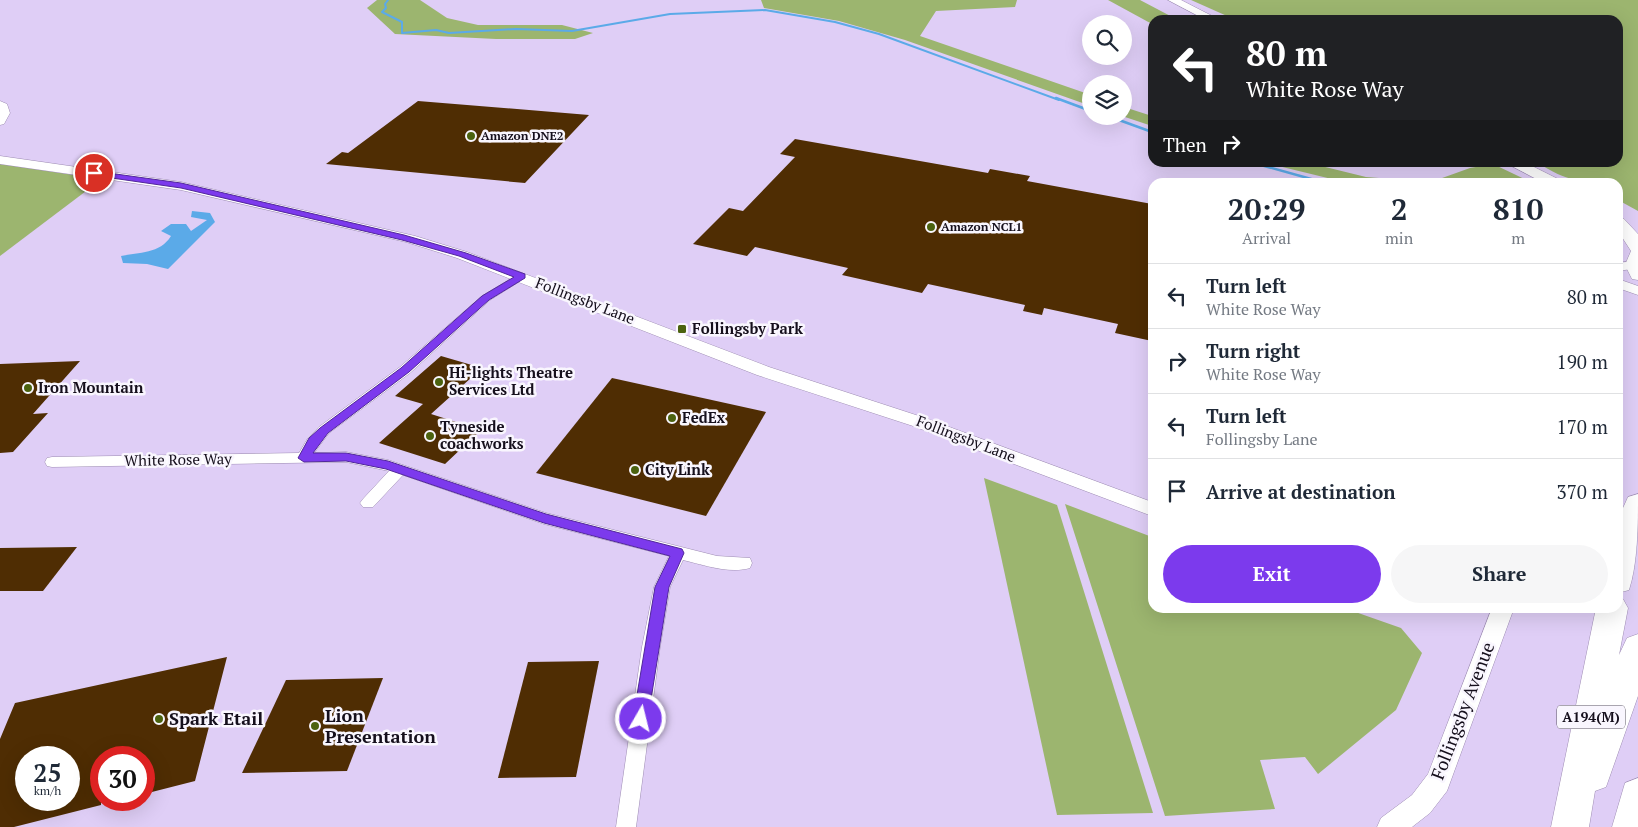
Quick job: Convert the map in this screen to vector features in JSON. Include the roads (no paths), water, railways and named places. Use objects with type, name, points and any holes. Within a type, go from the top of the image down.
[{"type":"highway","points":[[1623,554],[1628,527],[1638,504]]},
{"type":"highway","name":"A194(M)","points":[[1570,827],[1611,613]]},
{"type":"highway","name":"A194(M)","points":[[1576,827],[1638,648]]},
{"type":"highway","points":[[1631,827],[1638,796]]},
{"type":"main road","points":[[1173,0],[1204,15]]},
{"type":"main road","points":[[1522,167],[1545,178]]},
{"type":"main road","points":[[1623,213],[1638,220]]},
{"type":"main road","points":[[1623,227],[1629,234],[1633,262]]},
{"type":"street","points":[[0,104],[3,106],[5,113],[0,122]]},
{"type":"street","name":"Follingsby Lane","points":[[0,160],[181,186],[410,239],[462,254],[763,371],[919,422],[1148,508]]},
{"type":"street","points":[[304,458],[314,441],[324,430],[405,370],[486,298],[521,276]]},
{"type":"street","points":[[1623,285],[1638,291]]},
{"type":"street","name":"White Rose Way","points":[[52,462],[346,457],[400,470],[544,518],[717,562],[744,564]]},
{"type":"street","points":[[368,503],[400,470]]},
{"type":"street","points":[[626,827],[651,647],[662,587],[678,553]]},
{"type":"street","name":"Follingsby Avenue","points":[[1390,827],[1420,804],[1438,782],[1501,613]]},
{"type":"water","points":[[192,211],[210,213],[215,222],[168,269],[147,264],[123,263],[121,256],[149,251],[166,242],[171,236],[161,231],[171,224],[186,224],[191,231],[207,220],[191,217]]},
{"type":"waterway","points":[[388,0],[385,4],[386,8],[382,12],[402,22],[402,33],[436,30],[449,33],[516,29],[572,31],[670,14],[765,10],[835,22],[879,34],[1059,100]]},
{"type":"waterway","points":[[1056,98],[1082,108]]},
{"type":"waterway","points":[[1132,125],[1148,131]]},
{"type":"waterway","points":[[1268,167],[1308,178]]},
{"type":"place","name":"Amazon DNE2","points":[[471,136]]},
{"type":"place","name":"Amazon NCL1","points":[[931,227]]},
{"type":"place","name":"Follingsby Park","points":[[682,329]]},
{"type":"place","name":"Hi-lights Theatre Services Ltd","points":[[439,382]]},
{"type":"place","name":"Iron Mountain","points":[[28,388]]},
{"type":"place","name":"FedEx","points":[[672,418]]},
{"type":"place","name":"Tyneside coachworks","points":[[430,436]]},
{"type":"place","name":"City Link","points":[[635,470]]},
{"type":"place","name":"Spark Etail","points":[[159,719]]},
{"type":"place","name":"Lion Presentation","points":[[315,726]]}]
